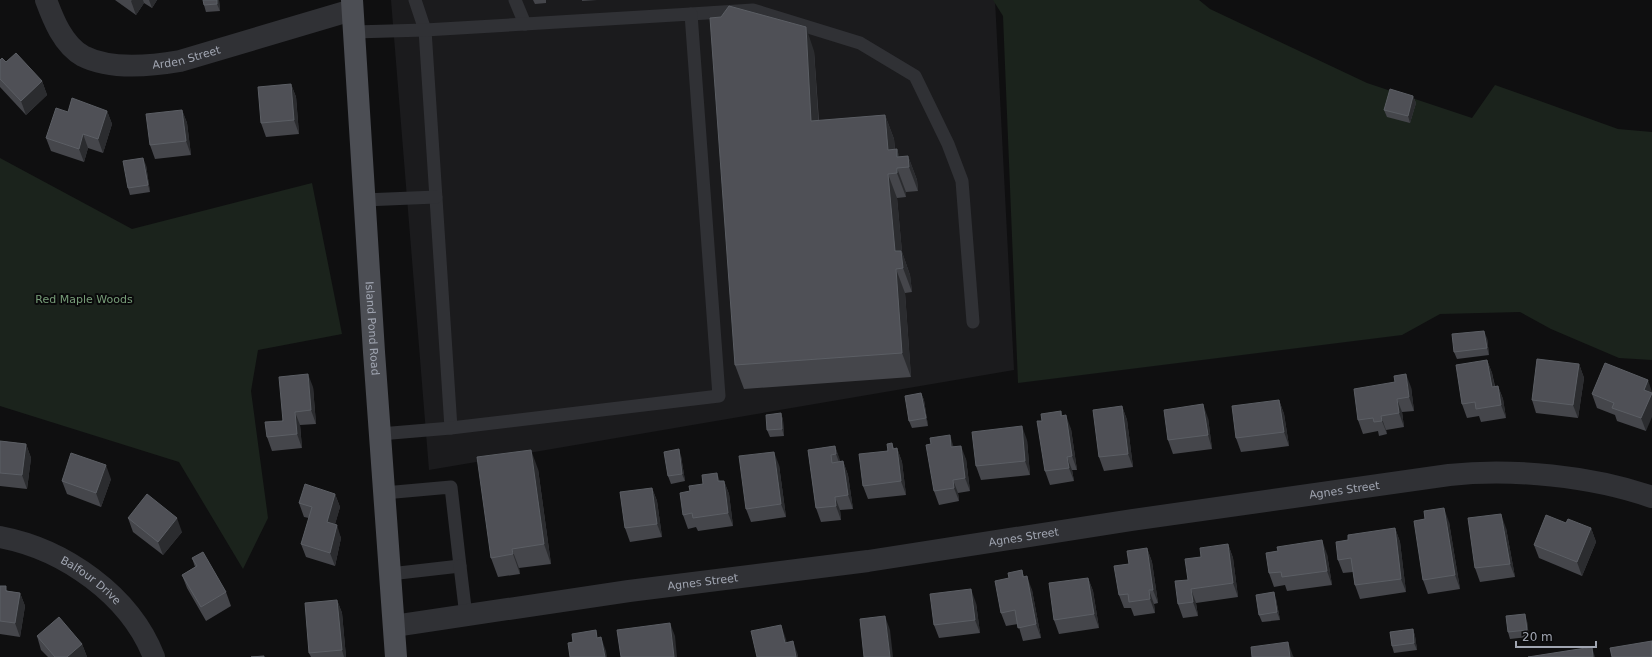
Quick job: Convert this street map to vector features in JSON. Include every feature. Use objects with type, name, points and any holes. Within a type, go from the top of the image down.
[{"type":"main road","name":"Island Pond Road","points":[[352,5],[396,657]]},
{"type":"street","name":"Arden Street","points":[[46,0],[59,30],[69,44],[82,55],[102,62],[135,66],[158,65],[180,61],[352,5]]},
{"type":"street","name":"Agnes Street","points":[[394,626],[630,591],[868,561],[1132,520],[1408,480],[1470,473],[1522,474],[1576,480],[1632,490],[1652,497]]},
{"type":"street","name":"Balfour Drive","points":[[0,537],[32,545],[50,553],[66,561],[96,583],[124,608],[136,622],[149,644],[154,657]]},
{"type":"lane","points":[[415,0],[426,30],[451,428]]},
{"type":"lane","points":[[515,0],[525,24]]},
{"type":"lane","points":[[354,32],[426,30],[753,10],[860,44],[915,76],[948,144],[962,181],[973,322]]},
{"type":"lane","points":[[380,434],[451,428],[719,396],[691,14]]},
{"type":"lane","points":[[364,200],[436,197]]},
{"type":"lane","points":[[384,493],[451,487],[466,616]]},
{"type":"lane","points":[[390,574],[460,566]]},
{"type":"shaded area","points":[[391,0],[995,0],[1014,370],[429,470]]},
{"type":"green space","points":[[993,0],[1199,0],[1210,9],[1367,83],[1472,118],[1495,85],[1618,129],[1652,132],[1652,360],[1619,358],[1551,329],[1520,312],[1440,314],[1402,335],[1018,383],[1003,16]]},
{"type":"green space","name":"Red Maple Woods","points":[[0,158],[132,229],[312,183],[342,334],[258,350],[251,391],[268,518],[243,569],[179,462],[0,406]]},
{"type":"building","points":[[203,0],[217,0],[217,4],[204,5]]},
{"type":"building","points":[[729,6],[806,27],[811,121],[885,115],[888,150],[897,149],[897,157],[908,156],[909,167],[897,168],[897,173],[888,174],[895,251],[901,251],[903,268],[896,269],[902,353],[735,365],[710,18],[721,17]]},
{"type":"building","points":[[16,53],[42,81],[21,101],[0,79],[0,60],[2,58],[6,62]]},
{"type":"building","points":[[291,84],[294,120],[261,123],[258,87]]},
{"type":"building","points":[[1390,89],[1413,96],[1408,116],[1384,110]]},
{"type":"building","points":[[72,98],[107,111],[98,139],[83,134],[79,149],[46,138],[56,108],[68,112]]},
{"type":"building","points":[[182,110],[186,141],[150,145],[146,114]]},
{"type":"building","points":[[143,158],[148,185],[128,188],[123,161]]},
{"type":"building","points":[[1484,331],[1487,348],[1454,352],[1452,334]]},
{"type":"building","points":[[1537,359],[1579,364],[1573,405],[1532,400]]},
{"type":"building","points":[[1487,360],[1492,387],[1498,386],[1501,405],[1476,409],[1475,402],[1462,404],[1456,365]]},
{"type":"building","points":[[1605,363],[1648,380],[1644,390],[1652,393],[1641,418],[1612,408],[1614,403],[1592,394]]},
{"type":"building","points":[[308,374],[311,410],[295,412],[297,434],[267,437],[265,422],[283,421],[279,377]]},
{"type":"building","points":[[1406,374],[1409,397],[1397,399],[1399,413],[1381,416],[1382,421],[1374,422],[1373,418],[1358,420],[1354,389],[1395,382],[1394,376]]},
{"type":"building","points":[[921,393],[926,418],[909,421],[905,396]]},
{"type":"building","points":[[1279,400],[1284,432],[1236,438],[1232,406]]},
{"type":"building","points":[[1203,404],[1208,435],[1168,440],[1164,410]]},
{"type":"building","points":[[1122,406],[1128,454],[1099,457],[1093,410]]},
{"type":"building","points":[[1061,411],[1061,416],[1066,415],[1072,456],[1067,457],[1069,468],[1045,471],[1037,421],[1042,421],[1041,414]]},
{"type":"building","points":[[781,413],[782,429],[767,430],[766,415]]},
{"type":"building","points":[[1022,426],[1025,461],[976,466],[972,432]]},
{"type":"building","points":[[950,435],[951,447],[961,446],[965,478],[953,480],[954,488],[934,491],[926,445],[931,444],[930,438]]},
{"type":"building","points":[[0,441],[26,444],[22,475],[0,473]]},
{"type":"building","points":[[892,443],[893,449],[897,448],[901,481],[863,486],[859,454],[888,451],[887,444]]},
{"type":"building","points":[[835,446],[836,454],[831,455],[832,463],[843,461],[848,495],[835,497],[836,506],[816,508],[808,450]]},
{"type":"building","points":[[679,449],[682,474],[668,476],[664,452]]},
{"type":"building","points":[[531,450],[544,544],[512,549],[513,554],[491,558],[477,457]]},
{"type":"building","points":[[774,452],[781,504],[746,509],[739,456]]},
{"type":"building","points":[[71,453],[106,465],[96,493],[62,481]]},
{"type":"building","points":[[717,473],[718,481],[724,481],[728,513],[693,518],[692,513],[683,515],[680,493],[690,491],[689,486],[703,484],[702,475]]},
{"type":"building","points":[[305,484],[335,494],[327,522],[337,525],[330,553],[301,544],[312,507],[299,503]]},
{"type":"building","points":[[652,488],[657,524],[625,528],[620,492]]},
{"type":"building","points":[[147,494],[177,518],[158,542],[128,518]]},
{"type":"building","points":[[1444,508],[1455,575],[1423,580],[1414,521],[1425,519],[1424,511]]},
{"type":"building","points":[[1501,514],[1510,564],[1475,568],[1468,518]]},
{"type":"building","points":[[1546,515],[1566,523],[1568,519],[1591,528],[1577,562],[1534,545]]},
{"type":"building","points":[[1395,528],[1401,579],[1355,585],[1351,558],[1338,560],[1336,542],[1348,540],[1348,535]]},
{"type":"building","points":[[1322,540],[1327,571],[1282,577],[1281,572],[1269,573],[1266,553],[1278,551],[1277,547]]},
{"type":"building","points":[[1228,544],[1233,583],[1191,589],[1193,602],[1178,604],[1175,581],[1188,580],[1185,559],[1201,557],[1200,548]]},
{"type":"building","points":[[1147,548],[1153,590],[1149,590],[1150,599],[1129,602],[1128,594],[1119,595],[1114,566],[1129,564],[1127,551]]},
{"type":"building","points":[[203,552],[226,592],[201,607],[182,575],[197,566],[192,558]]},
{"type":"building","points":[[1022,570],[1023,577],[1027,576],[1036,624],[1018,628],[1015,610],[1001,613],[995,581],[1009,578],[1008,573]]},
{"type":"building","points":[[1088,578],[1094,614],[1054,620],[1049,583]]},
{"type":"building","points":[[0,586],[6,586],[6,591],[20,593],[15,623],[0,621]]},
{"type":"building","points":[[971,589],[975,620],[934,625],[930,594]]},
{"type":"building","points":[[1274,592],[1277,612],[1259,615],[1256,595]]},
{"type":"building","points":[[337,600],[342,650],[309,653],[305,603]]},
{"type":"building","points":[[1525,614],[1527,630],[1508,632],[1506,616]]},
{"type":"building","points":[[885,616],[890,657],[864,657],[860,619]]},
{"type":"building","points":[[59,617],[82,644],[67,657],[55,657],[37,636]]},
{"type":"building","points":[[670,623],[674,657],[621,657],[617,630]]},
{"type":"building","points":[[781,625],[785,643],[793,641],[796,657],[757,657],[751,631]]},
{"type":"building","points":[[1413,629],[1414,643],[1392,646],[1390,632]]},
{"type":"building","points":[[596,630],[597,638],[601,637],[605,657],[570,657],[568,643],[573,642],[572,634]]},
{"type":"building","points":[[1652,641],[1652,657],[1612,657],[1610,648]]},
{"type":"building","points":[[1288,642],[1290,657],[1252,657],[1251,647]]},
{"type":"building","points":[[1592,647],[1593,657],[1528,657]]}]
